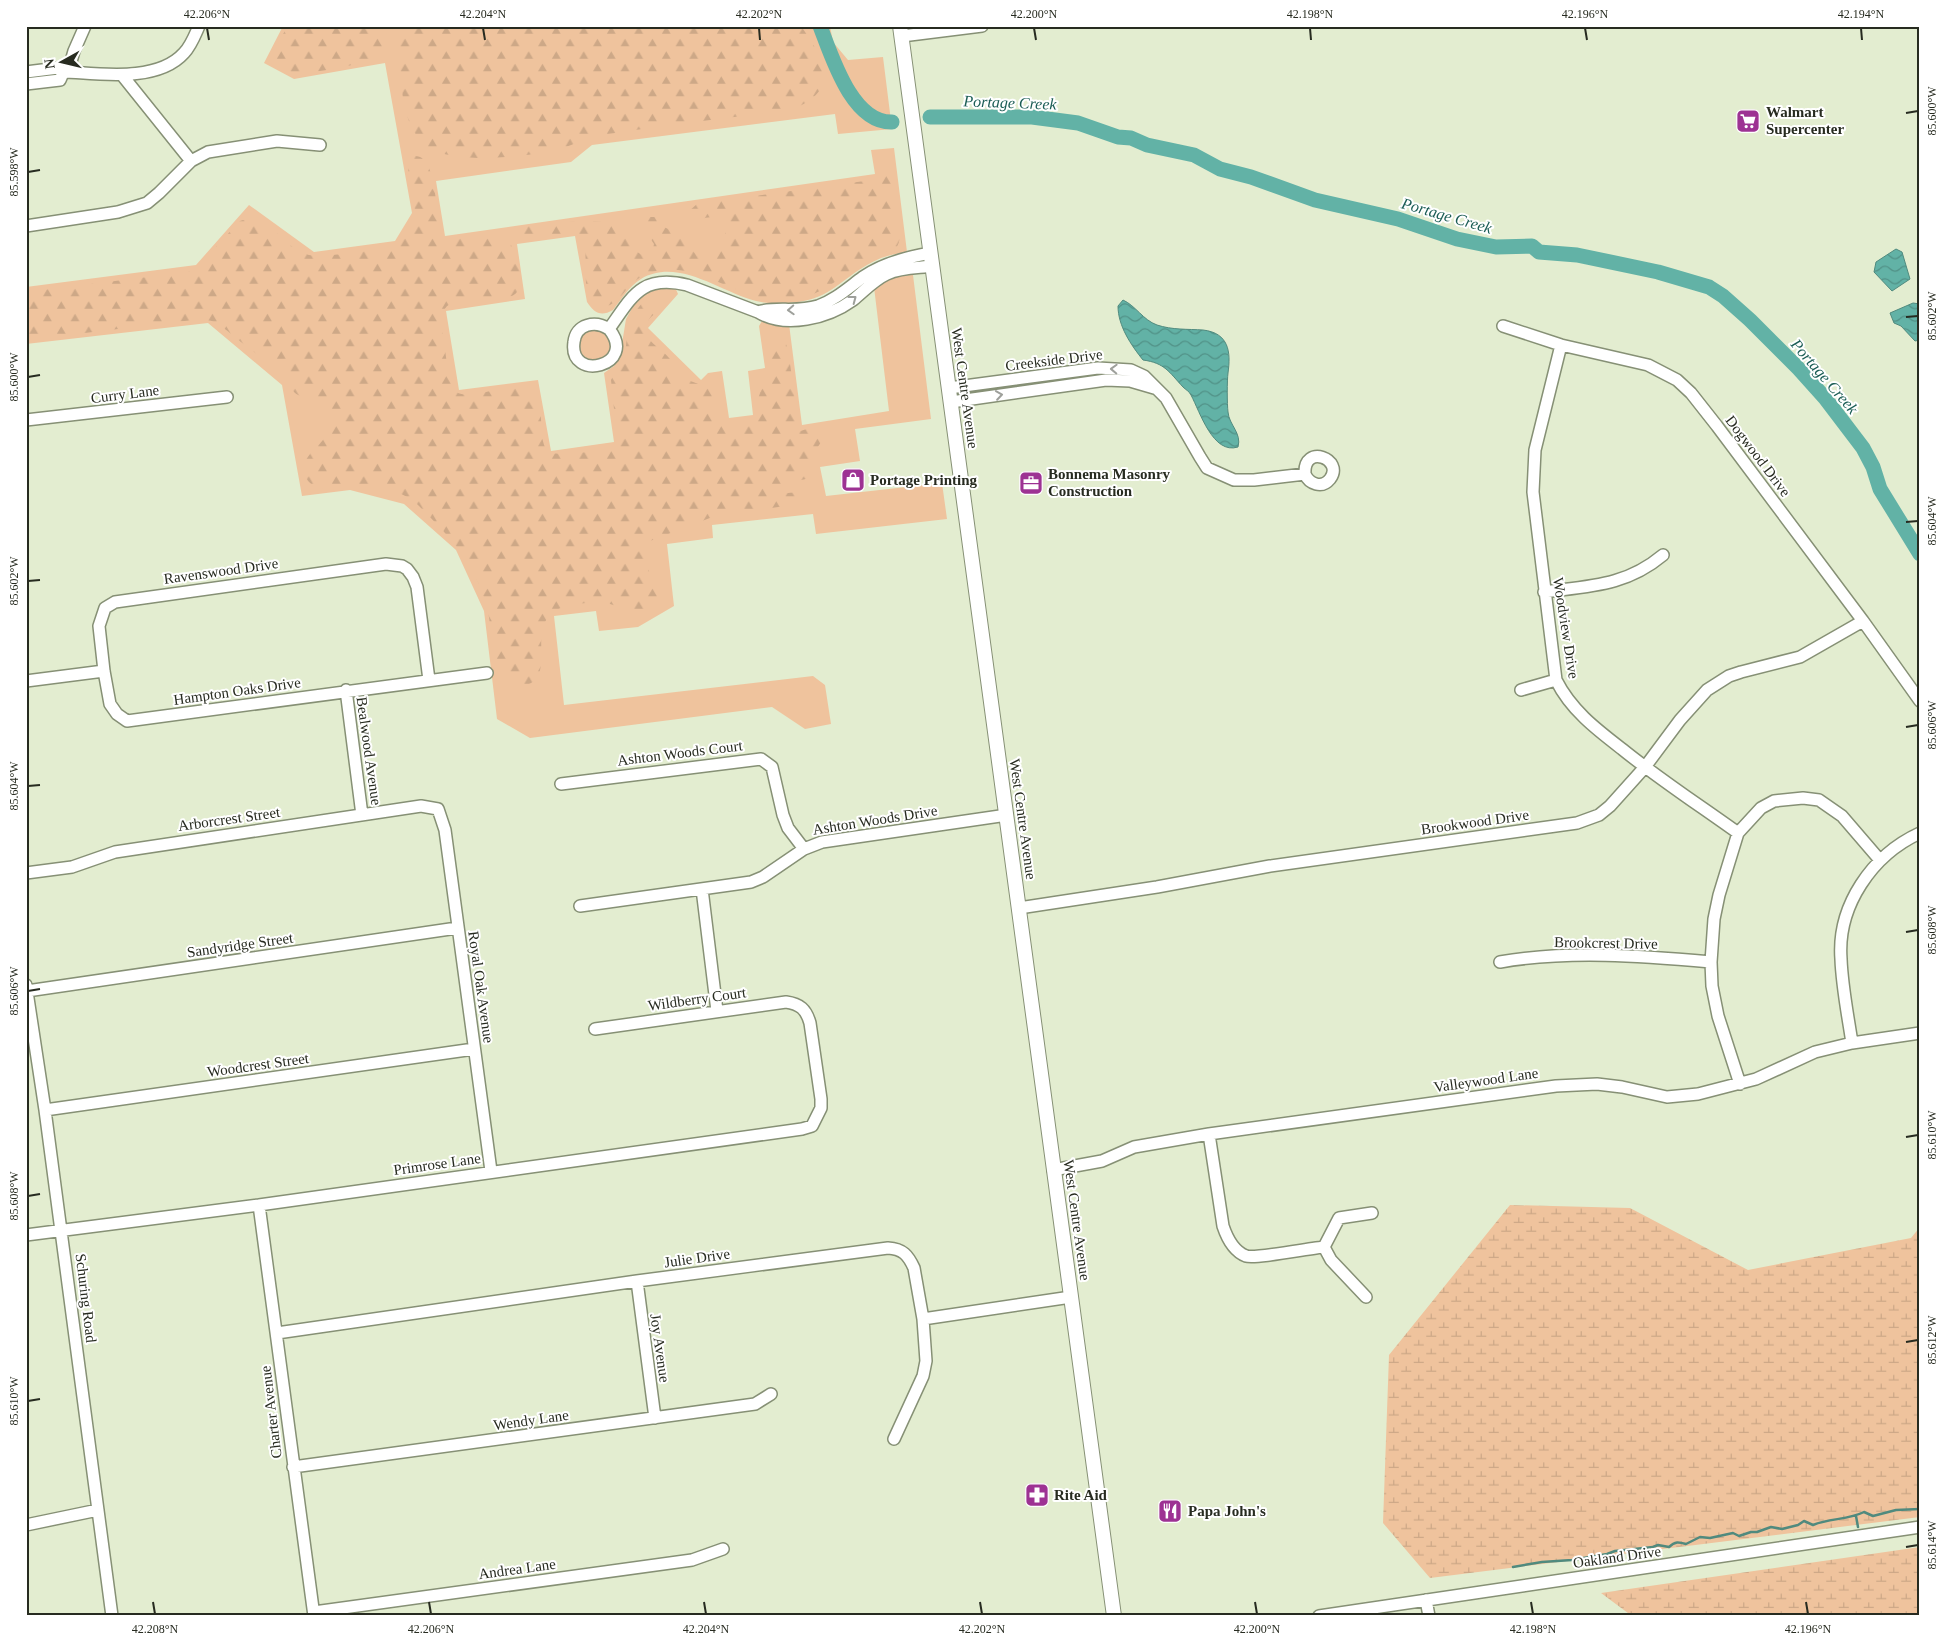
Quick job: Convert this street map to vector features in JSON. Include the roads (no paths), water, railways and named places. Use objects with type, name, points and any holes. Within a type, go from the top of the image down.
[{"type":"main road","name":"West Centre Avenue","points":[[901,31],[1114,1616]]},
{"type":"street","points":[[26,84],[60,80],[66,73],[85,26]]},
{"type":"street","points":[[26,72],[58,68],[66,73],[122,76],[159,68],[174,62],[185,52],[199,26]]},
{"type":"street","points":[[901,31],[982,26]]},
{"type":"street","points":[[122,76],[191,161]]},
{"type":"street","points":[[26,226],[118,212],[147,203],[191,161],[208,152],[277,141],[320,145]]},
{"type":"street","points":[[609,329],[634,293],[663,282],[686,285],[758,312],[768,309],[780,311],[799,310],[818,306],[830,306],[863,277],[899,260],[932,260]]},
{"type":"street","name":"Dogwood Drive","points":[[1503,326],[1561,345],[1648,366],[1677,380],[1691,393],[1717,426],[1863,621],[1920,702]]},
{"type":"street","name":"Woodview Drive","points":[[1561,345],[1535,450],[1533,473],[1534,511],[1556,680],[1564,695],[1581,715],[1645,767],[1738,832]]},
{"type":"street","name":"Creekside Drive","points":[[950,395],[1035,377],[1094,369],[1117,368],[1131,370],[1144,376],[1166,398],[1207,468],[1234,480],[1254,480],[1305,474]]},
{"type":"street","points":[[1094,369],[1095,381]]},
{"type":"street","points":[[1035,377],[1036,390]]},
{"type":"street","name":"Creekside Drive","points":[[950,395],[1036,390],[1106,380],[1130,381],[1156,388]]},
{"type":"street","name":"Curry Lane","points":[[26,420],[227,397]]},
{"type":"street","points":[[1544,592],[1618,581],[1647,568],[1663,555]]},
{"type":"street","name":"Ravenswood Drive","points":[[104,671],[99,622],[105,608],[115,602],[386,564],[402,566],[407,569],[417,587],[429,680]]},
{"type":"street","name":"Brookwood Drive","points":[[1019,908],[1157,887],[1270,866],[1577,823],[1599,815],[1610,806],[1645,767],[1700,696],[1711,687],[1729,676],[1800,657],[1863,621]]},
{"type":"street","points":[[26,681],[104,671]]},
{"type":"street","name":"Hampton Oaks Drive","points":[[104,671],[110,704],[117,714],[127,720],[487,673]]},
{"type":"street","points":[[1521,690],[1556,680]]},
{"type":"street","name":"Bealwood Avenue","points":[[346,690],[362,815]]},
{"type":"street","name":"Ashton Woods Court","points":[[560,784],[761,759],[772,767],[783,815],[788,828],[804,849]]},
{"type":"street","points":[[1740,1084],[1718,1016],[1712,986],[1711,962],[1715,911],[1738,832],[1762,808],[1774,801],[1803,798],[1819,800],[1842,816],[1880,859]]},
{"type":"street","name":"Arborcrest Street","points":[[26,874],[72,867],[115,852],[421,806],[438,809]]},
{"type":"street","name":"Royal Oak Avenue","points":[[438,809],[445,830],[491,1171]]},
{"type":"street","name":"Ashton Woods Drive","points":[[580,906],[752,882],[763,877],[804,849],[832,840],[1007,816]]},
{"type":"street","points":[[1852,1044],[1840,960],[1842,929],[1858,888],[1880,859],[1906,840],[1920,834]]},
{"type":"street","points":[[702,889],[717,1011]]},
{"type":"street","name":"Sandyridge Street","points":[[27,988],[457,928]]},
{"type":"street","name":"Brookcrest Drive","points":[[1500,962],[1524,958],[1582,956],[1711,962]]},
{"type":"street","name":"Schuring Road","points":[[27,988],[62,1230],[112,1616]]},
{"type":"street","name":"Wildberry Court","points":[[595,1028],[786,1002],[802,1007],[810,1024],[821,1099],[821,1108],[815,1121]]},
{"type":"street","name":"Valleywood Lane","points":[[1053,1170],[1102,1161],[1134,1147],[1209,1134],[1556,1086],[1597,1084],[1667,1096],[1698,1094],[1756,1079],[1815,1052],[1920,1033]]},
{"type":"street","name":"Woodcrest Street","points":[[45,1110],[474,1049]]},
{"type":"street","name":"Primrose Lane","points":[[26,1235],[259,1205],[491,1171],[802,1129],[812,1126],[815,1121]]},
{"type":"street","points":[[1209,1134],[1223,1226],[1226,1236],[1238,1251],[1251,1257],[1324,1247]]},
{"type":"street","name":"Charter Avenue","points":[[259,1205],[314,1614]]},
{"type":"street","points":[[1324,1247],[1338,1218],[1372,1213]]},
{"type":"street","points":[[1324,1247],[1331,1260],[1366,1297]]},
{"type":"street","name":"Julie Drive","points":[[277,1333],[637,1281],[871,1249],[895,1248],[907,1255],[914,1268],[923,1319],[926,1362],[923,1376],[894,1439]]},
{"type":"street","name":"Joy Avenue","points":[[637,1281],[655,1418]]},
{"type":"street","points":[[923,1319],[1071,1296]]},
{"type":"street","name":"Wendy Lane","points":[[293,1467],[755,1404],[771,1394]]},
{"type":"street","points":[[26,1525],[98,1510]]},
{"type":"street","name":"Oakland Drive","points":[[1319,1616],[1920,1527]]},
{"type":"street","name":"Andrea Lane","points":[[314,1614],[692,1560],[723,1549]]},
{"type":"street","points":[[1426,1600],[1429,1616]]},
{"type":"water","points":[[1896,249],[1902,252],[1910,279],[1892,291],[1874,272],[1876,262]]},
{"type":"water","points":[[1123,300],[1157,325],[1174,329],[1203,330],[1212,332],[1223,339],[1229,358],[1228,412],[1237,433],[1238,447],[1229,448],[1221,445],[1208,430],[1189,392],[1162,366],[1143,360],[1130,342],[1120,321],[1118,306]]},
{"type":"water","points":[[1913,303],[1920,304],[1920,340],[1915,341],[1901,326],[1894,323],[1890,313]]},
{"type":"waterway","name":"Portage Creek","points":[[820,26],[838,70],[855,100],[866,112],[878,119],[892,122]]},
{"type":"waterway","name":"Portage Creek","points":[[930,117],[1032,117],[1078,123],[1118,137],[1131,138],[1147,145],[1194,155],[1220,169],[1251,177],[1315,200],[1398,219],[1457,239],[1496,247],[1532,246],[1539,252],[1577,255],[1658,272],[1709,287],[1723,296],[1750,320],[1825,398],[1863,448],[1873,467],[1880,489],[1920,554]]},
{"type":"waterway","points":[[1513,1567],[1542,1562],[1572,1560],[1658,1545],[1669,1547],[1677,1542],[1686,1544],[1700,1537],[1710,1538],[1733,1533],[1739,1536],[1771,1527],[1782,1529],[1798,1525],[1804,1521],[1813,1525],[1864,1512],[1873,1516],[1896,1510],[1920,1509]]},
{"type":"waterway","points":[[1856,1516],[1858,1527]]},
{"type":"place","name":"Walmart Supercenter","points":[[1748,121]]},
{"type":"place","name":"Portage Printing","points":[[853,480]]},
{"type":"place","name":"Bonnema Masonry Construction","points":[[1031,483]]},
{"type":"place","name":"Rite Aid","points":[[1037,1495]]},
{"type":"place","name":"Papa John's","points":[[1170,1511]]}]
